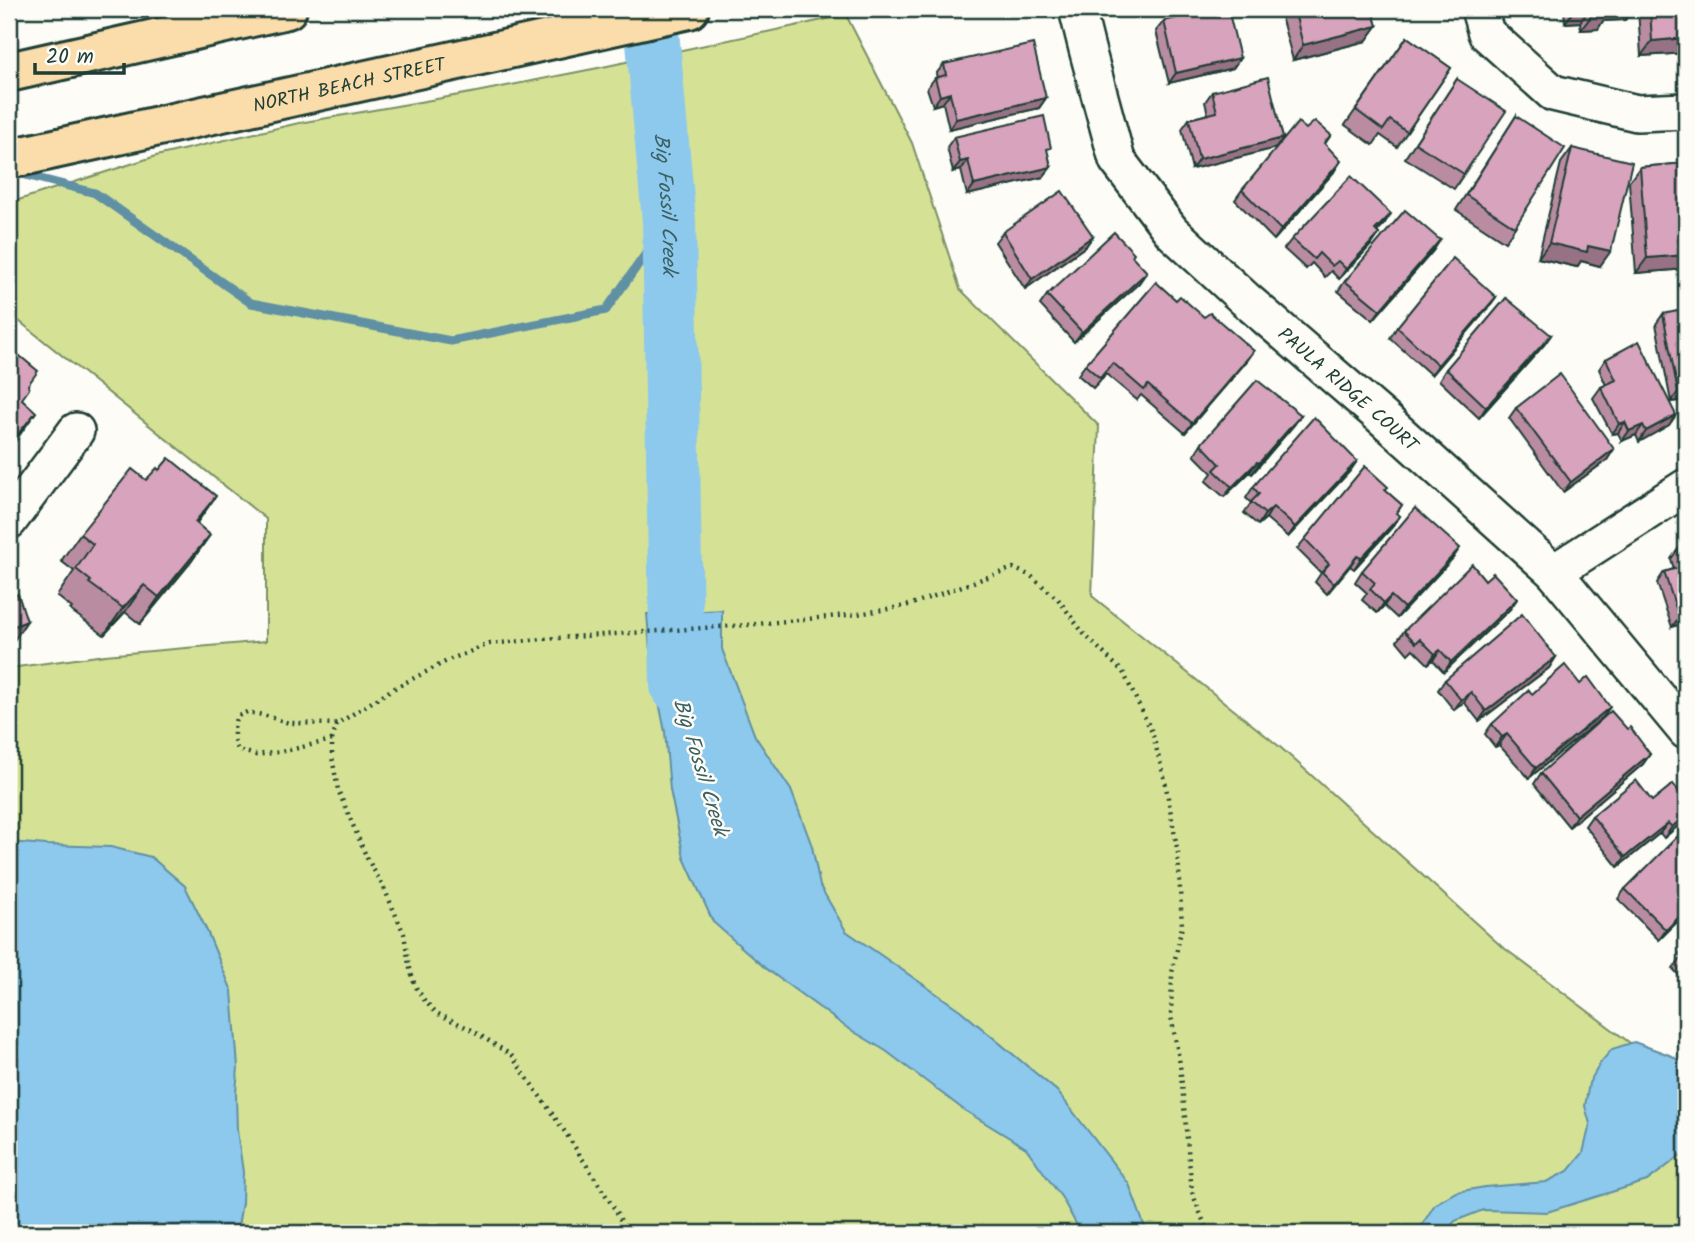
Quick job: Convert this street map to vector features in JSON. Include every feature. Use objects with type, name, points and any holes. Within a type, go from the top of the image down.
[{"type":"main road","points":[[9,72],[287,9]]},
{"type":"main road","name":"NORTH BEACH STREET","points":[[9,159],[689,9]]},
{"type":"street","name":"PAULA RIDGE COURT","points":[[1077,9],[1117,160],[1172,232],[1554,572],[1686,731]]},
{"type":"street","points":[[1479,9],[1486,33],[1553,93],[1637,113],[1686,111]]},
{"type":"street","points":[[9,522],[76,431]]},
{"type":"street","points":[[1554,572],[1686,487]]},
{"type":"path","points":[[332,740],[256,755],[238,750],[234,744],[233,733],[236,718],[247,712],[289,723],[337,724],[391,690],[451,659],[489,644],[858,614],[906,606],[1013,568],[1031,576],[1058,599],[1084,634],[1123,673],[1152,732],[1165,781],[1178,853],[1182,926],[1172,972],[1171,1016],[1180,1064],[1192,1192],[1208,1233]]},
{"type":"path","points":[[337,724],[332,740],[332,757],[338,790],[404,934],[415,986],[436,1013],[470,1029],[511,1055],[544,1099],[618,1214],[626,1233]]},
{"type":"green space","points":[[846,15],[912,143],[960,289],[1099,426],[1092,596],[1280,747],[1500,945],[1674,1076],[1686,1077],[1686,1233],[9,1233],[9,669],[105,655],[266,641],[266,519],[9,313],[9,203],[156,156],[299,123],[598,68]]},
{"type":"water","points":[[722,610],[722,649],[755,736],[791,790],[812,846],[820,886],[846,931],[960,1010],[1057,1091],[1129,1184],[1147,1233],[1081,1233],[1062,1198],[1026,1148],[964,1110],[886,1051],[846,1027],[765,968],[713,922],[684,858],[670,790],[665,732],[651,662],[647,614]]},
{"type":"water","points":[[9,842],[111,847],[151,857],[185,886],[232,991],[238,1067],[237,1130],[243,1172],[237,1233],[9,1233]]},
{"type":"water","points":[[1634,1042],[1672,1056],[1686,1066],[1686,1155],[1679,1157],[1647,1181],[1547,1212],[1483,1210],[1455,1221],[1445,1233],[1417,1233],[1435,1204],[1456,1192],[1546,1182],[1568,1171],[1583,1153],[1590,1124],[1585,1106],[1589,1083],[1612,1049]]},
{"type":"building","points":[[1215,9],[1228,9],[1240,58],[1176,73],[1164,21]]},
{"type":"building","points":[[1294,9],[1372,9],[1377,26],[1303,45]]},
{"type":"building","points":[[1591,9],[1608,9],[1609,14],[1592,15]]},
{"type":"building","points":[[1650,9],[1686,9],[1686,38],[1652,41]]},
{"type":"building","points":[[1407,37],[1451,68],[1407,132],[1390,120],[1383,130],[1356,110]]},
{"type":"building","points":[[1033,44],[1046,98],[956,119],[950,93],[940,96],[935,78],[946,75],[944,64]]},
{"type":"building","points":[[1268,77],[1283,138],[1199,159],[1189,119],[1217,112],[1212,92]]},
{"type":"building","points":[[1457,79],[1506,111],[1464,174],[1415,143]]},
{"type":"building","points":[[1044,116],[1051,148],[1047,149],[1051,167],[974,185],[968,160],[960,162],[954,137]]},
{"type":"building","points":[[1516,116],[1565,148],[1515,227],[1466,195]]},
{"type":"building","points":[[1315,121],[1331,135],[1324,143],[1341,161],[1281,230],[1242,190],[1298,122],[1306,129]]},
{"type":"building","points":[[1572,148],[1632,162],[1611,251],[1588,246],[1587,252],[1549,243]]},
{"type":"building","points":[[1686,163],[1686,255],[1647,258],[1640,167]]},
{"type":"building","points":[[1351,176],[1391,214],[1375,230],[1379,234],[1346,269],[1338,261],[1332,266],[1319,253],[1314,259],[1292,239]]},
{"type":"building","points":[[1062,191],[1093,236],[1032,279],[1003,232]]},
{"type":"building","points":[[1405,210],[1440,240],[1380,310],[1345,281]]},
{"type":"building","points":[[1114,232],[1147,272],[1082,332],[1047,295]]},
{"type":"building","points":[[1453,258],[1496,297],[1438,365],[1397,327]]},
{"type":"building","points":[[1156,282],[1176,300],[1180,296],[1204,317],[1210,313],[1254,351],[1192,423],[1148,385],[1144,390],[1113,363],[1100,378],[1085,365]]},
{"type":"building","points":[[1506,298],[1551,335],[1486,407],[1446,369]]},
{"type":"building","points":[[1682,310],[1686,322],[1686,391],[1678,392],[1663,314]]},
{"type":"building","points":[[1639,341],[1676,415],[1646,431],[1643,425],[1629,431],[1625,422],[1619,424],[1601,387],[1616,380],[1606,359]]},
{"type":"building","points":[[9,347],[38,371],[22,399],[36,412],[9,445]]},
{"type":"building","points":[[1560,374],[1614,449],[1571,482],[1516,408]]},
{"type":"building","points":[[1257,380],[1301,415],[1259,463],[1232,487],[1214,470],[1220,464],[1201,444]]},
{"type":"building","points":[[1314,417],[1357,461],[1295,527],[1273,507],[1265,514],[1251,502],[1259,494],[1253,487]]},
{"type":"building","points":[[169,458],[216,496],[195,522],[210,535],[159,597],[144,585],[123,608],[89,583],[91,581],[76,569],[93,544],[80,534],[132,469],[146,480]]},
{"type":"building","points":[[1365,466],[1388,487],[1385,490],[1402,505],[1396,513],[1400,516],[1361,558],[1357,556],[1334,584],[1322,572],[1329,564],[1305,539]]},
{"type":"building","points":[[1415,508],[1460,548],[1404,608],[1391,596],[1384,603],[1370,589],[1375,583],[1362,571]]},
{"type":"building","points":[[1686,546],[1686,614],[1679,617],[1664,572],[1684,566],[1678,549]]},
{"type":"building","points":[[1472,564],[1485,580],[1493,573],[1517,599],[1451,662],[1440,650],[1435,654],[1420,639],[1416,643],[1404,631]]},
{"type":"building","points":[[18,594],[27,621],[9,628],[9,597]]},
{"type":"building","points":[[1522,614],[1556,657],[1486,711],[1471,692],[1461,700],[1445,680]]},
{"type":"building","points":[[1565,665],[1580,684],[1588,677],[1610,707],[1536,768],[1507,734],[1502,737],[1492,724],[1529,690],[1532,694]]},
{"type":"building","points":[[1611,711],[1627,729],[1630,727],[1650,754],[1576,816],[1541,773]]},
{"type":"building","points":[[1636,780],[1652,801],[1673,784],[1686,800],[1686,815],[1672,827],[1668,823],[1625,857],[1592,816]]},
{"type":"building","points":[[1686,828],[1686,910],[1666,930],[1625,889]]},
{"type":"building","points":[[1686,952],[1686,965],[1680,959]]},
{"type":"waterway","name":"Big Fossil Creek","points":[[650,9],[669,221],[677,686]]},
{"type":"waterway","points":[[14,172],[95,193],[251,303],[451,341],[606,310],[669,221]]}]
